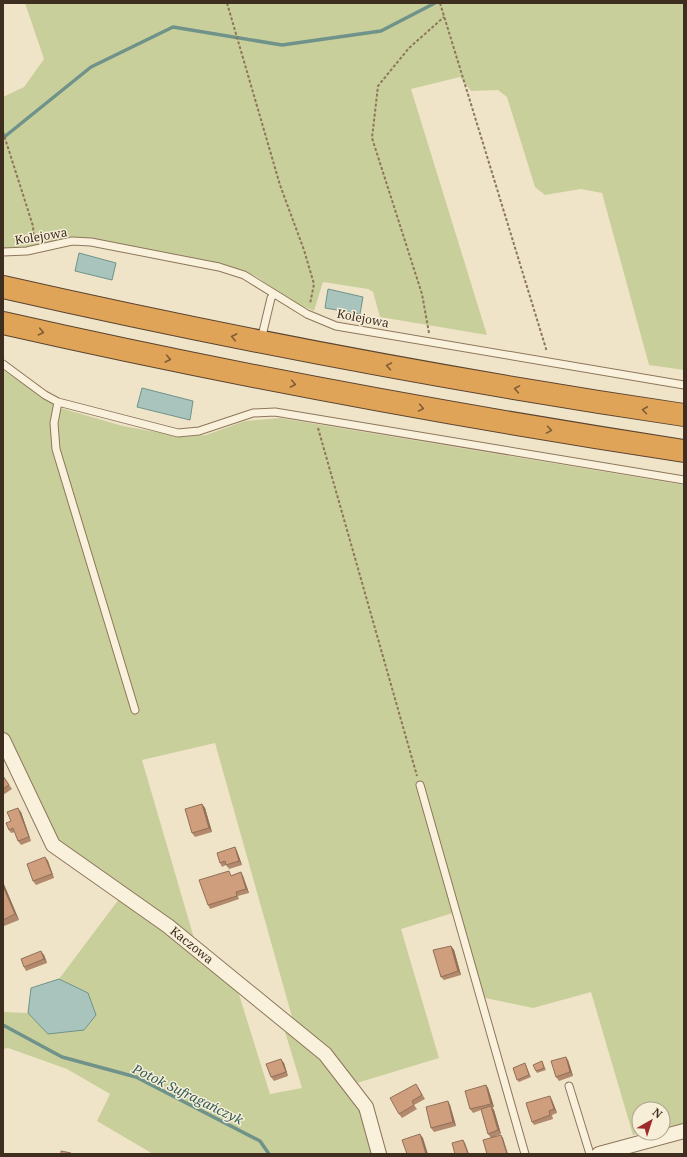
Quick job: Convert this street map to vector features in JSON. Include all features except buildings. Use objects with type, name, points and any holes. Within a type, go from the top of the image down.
[{"type":"highway","points":[[3,287],[261,342],[434,374],[684,415]]},
{"type":"highway","points":[[3,323],[136,352],[343,394],[684,451]]},
{"type":"street","name":"Kaczowa","points":[[3,740],[53,845],[168,926],[326,1054],[366,1107],[379,1154]]},
{"type":"street","points":[[599,1154],[684,1131]]},
{"type":"lane","name":"Kolejowa","points":[[3,252],[35,249],[72,241],[91,242],[219,267],[244,275],[307,314],[336,326],[684,385]]},
{"type":"lane","points":[[261,342],[271,298],[274,294]]},
{"type":"lane","points":[[3,364],[45,395],[58,402],[178,433],[199,430],[253,413],[275,412],[684,480]]},
{"type":"lane","points":[[58,402],[54,423],[56,449],[135,710]]},
{"type":"lane","points":[[420,785],[525,1154]]},
{"type":"lane","points":[[569,1086],[590,1154]]},
{"type":"path","points":[[227,3],[280,185],[304,250],[314,284],[307,314]]},
{"type":"path","points":[[440,3],[543,337],[549,363]]},
{"type":"path","points":[[430,342],[422,294],[372,138],[378,86],[409,48],[444,17]]},
{"type":"path","points":[[3,132],[33,226],[35,249]]},
{"type":"path","points":[[315,419],[420,785]]},
{"type":"green space","points":[[25,3],[684,3],[684,370],[649,365],[602,193],[581,189],[545,195],[535,187],[507,97],[498,90],[471,91],[460,77],[411,89],[487,335],[380,317],[373,292],[368,289],[323,282],[314,311],[289,300],[257,277],[232,267],[91,238],[70,238],[30,247],[3,248],[3,97],[24,87],[44,59]]},
{"type":"green space","points":[[3,370],[57,407],[123,426],[184,437],[206,435],[245,421],[280,418],[684,485],[684,1125],[671,1127],[671,1101],[631,1101],[631,1128],[591,992],[533,1008],[481,997],[456,912],[401,929],[439,1058],[357,1083],[329,1050],[294,1024],[215,743],[142,760],[196,945],[56,842],[3,735]]},
{"type":"green space","points":[[119,899],[166,929],[237,988],[270,1094],[302,1088],[283,1025],[322,1057],[363,1109],[374,1154],[153,1154],[97,1121],[110,1094],[67,1069],[8,1048],[3,1049],[3,1012],[28,1013],[48,1034],[88,994],[59,979]]},
{"type":"water","points":[[79,253],[116,263],[112,280],[75,271]]},
{"type":"water","points":[[328,289],[363,297],[360,314],[325,308]]},
{"type":"water","points":[[142,388],[193,401],[190,420],[137,407]]},
{"type":"water","points":[[59,979],[88,993],[96,1015],[84,1030],[48,1034],[28,1013],[31,988]]},
{"type":"waterway","points":[[3,138],[91,67],[173,27],[282,45],[381,31],[435,3]]},
{"type":"waterway","name":"Potok Sufragańczyk","points":[[3,1025],[62,1057],[136,1077],[260,1141],[269,1154]]}]
